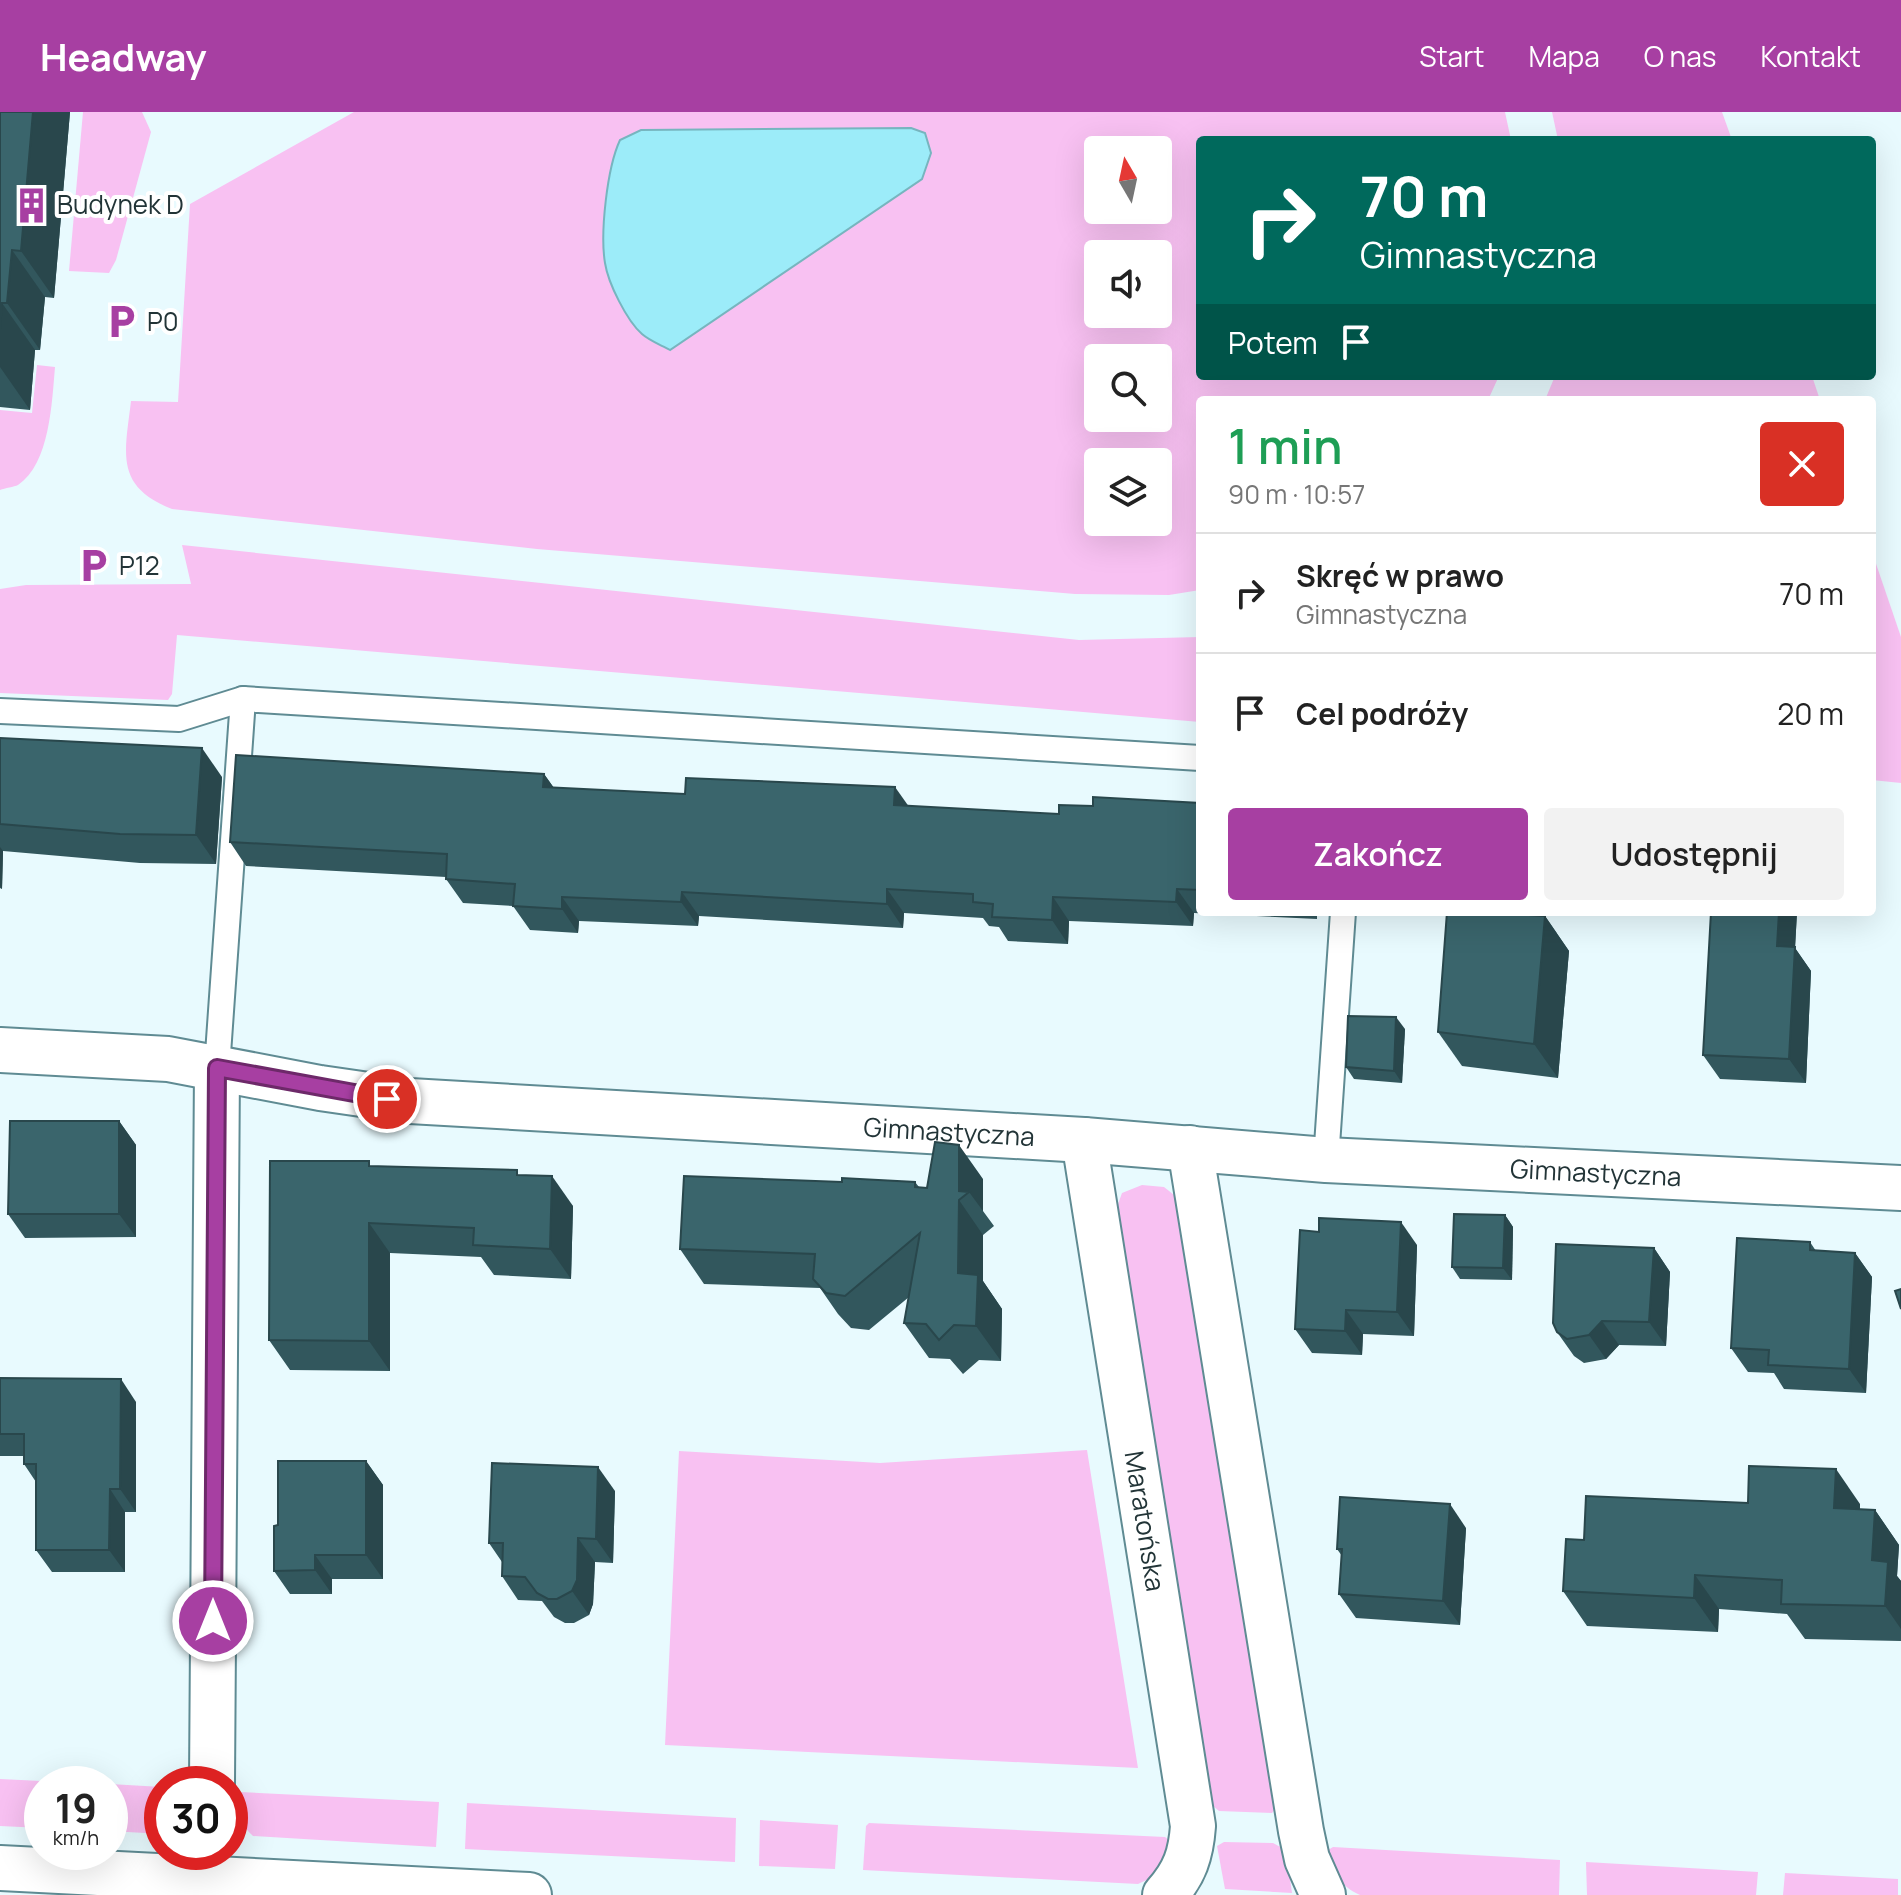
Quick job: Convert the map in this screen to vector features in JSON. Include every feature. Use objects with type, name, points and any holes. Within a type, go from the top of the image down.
[{"type":"street","name":"Gimnastyczna","points":[[0,1050],[168,1059],[320,1088],[410,1101],[1084,1140],[1326,1160],[1901,1188]]},
{"type":"street","points":[[212,1766],[217,1068]]},
{"type":"street","name":"Maratońska","points":[[1084,1140],[1193,1826],[1192,1851],[1184,1870],[1165,1895]]},
{"type":"street","points":[[1190,1148],[1301,1831],[1307,1859],[1323,1895]]},
{"type":"street","points":[[0,1868],[144,1866]]},
{"type":"street","points":[[248,1868],[529,1895]]},
{"type":"lane","points":[[217,1068],[243,699]]},
{"type":"lane","points":[[0,711],[179,719],[243,699],[1196,758]]},
{"type":"lane","points":[[1326,1160],[1343,916]]},
{"type":"shaded area","points":[[83,112],[142,112],[151,132],[116,260],[109,273],[69,271]]},
{"type":"shaded area","points":[[354,112],[1505,112],[1510,136],[1196,136],[1196,380],[1497,380],[1490,396],[1196,396],[1196,591],[1169,595],[1075,594],[537,549],[172,509],[140,490],[132,478],[126,452],[131,401],[178,402],[190,204]]},
{"type":"shaded area","points":[[1552,112],[1722,112],[1731,136],[1557,136]]},
{"type":"shaded area","points":[[37,365],[55,367],[43,447],[29,475],[18,485],[0,490],[0,410],[32,413]]},
{"type":"shaded area","points":[[1553,380],[1813,380],[1819,396],[1547,396]]},
{"type":"shaded area","points":[[182,545],[1079,640],[1196,637],[1196,722],[177,635],[172,694],[168,700],[0,693],[0,589],[26,585],[191,584]]},
{"type":"shaded area","points":[[1876,564],[1901,637],[1901,783],[1876,780]]},
{"type":"shaded area","points":[[1142,1185],[1164,1187],[1188,1206],[1281,1802],[1272,1813],[1219,1811],[1205,1799],[1113,1218],[1122,1193]]},
{"type":"shaded area","points":[[1087,1450],[1138,1768],[665,1745],[679,1451],[880,1463]]},
{"type":"shaded area","points":[[0,1779],[24,1780],[24,1827],[0,1826]]},
{"type":"shaded area","points":[[128,1785],[144,1786],[144,1833],[128,1832]]},
{"type":"shaded area","points":[[248,1792],[439,1802],[436,1847],[253,1836],[248,1830]]},
{"type":"shaded area","points":[[467,1803],[736,1818],[735,1862],[465,1849]]},
{"type":"shaded area","points":[[760,1820],[838,1825],[835,1869],[759,1866]]},
{"type":"shaded area","points":[[869,1823],[1165,1837],[1176,1846],[1153,1877],[1138,1884],[863,1870],[866,1826]]},
{"type":"shaded area","points":[[1224,1842],[1273,1843],[1286,1850],[1292,1893],[1225,1889],[1217,1846]]},
{"type":"shaded area","points":[[1333,1847],[1560,1860],[1559,1895],[1360,1895],[1342,1883],[1334,1872],[1325,1852]]},
{"type":"shaded area","points":[[1586,1862],[1758,1872],[1756,1895],[1587,1895]]},
{"type":"shaded area","points":[[1785,1873],[1898,1879],[1898,1895],[1783,1895]]},
{"type":"water","points":[[911,128],[925,133],[931,153],[922,179],[670,350],[645,336],[630,320],[610,281],[604,250],[608,183],[620,140],[641,130]]},
{"type":"building","points":[[0,112],[33,112],[21,251],[12,250],[7,303],[2,303],[0,330]]},
{"type":"building","points":[[0,738],[202,748],[196,835],[120,834],[0,824]]},
{"type":"building","points":[[236,755],[544,774],[543,787],[685,794],[686,778],[895,787],[894,805],[1059,814],[1059,805],[1093,806],[1093,797],[1196,803],[1196,890],[1177,889],[1176,902],[1053,897],[1052,920],[992,917],[993,904],[973,902],[973,894],[887,889],[887,904],[682,892],[681,902],[562,897],[562,909],[513,906],[515,884],[446,879],[447,854],[230,842]]},
{"type":"building","points":[[1447,916],[1545,916],[1534,1044],[1438,1032]]},
{"type":"building","points":[[1711,916],[1779,916],[1777,946],[1795,947],[1789,1059],[1703,1055]]},
{"type":"building","points":[[1348,1016],[1396,1017],[1394,1071],[1346,1067]]},
{"type":"building","points":[[10,1121],[119,1121],[119,1214],[8,1214]]},
{"type":"building","points":[[935,1142],[959,1145],[959,1191],[969,1192],[959,1200],[958,1273],[978,1275],[976,1326],[954,1325],[939,1340],[926,1324],[904,1323],[920,1233],[845,1296],[826,1293],[813,1279],[815,1254],[680,1249],[684,1176],[842,1182],[842,1178],[915,1182],[915,1187],[927,1188]]},
{"type":"building","points":[[270,1161],[369,1161],[369,1166],[517,1170],[517,1175],[552,1176],[550,1249],[473,1245],[474,1228],[369,1223],[369,1341],[269,1340]]},
{"type":"building","points":[[1454,1214],[1505,1215],[1503,1268],[1452,1267]]},
{"type":"building","points":[[1319,1218],[1401,1222],[1397,1312],[1346,1310],[1345,1331],[1295,1329],[1300,1230],[1319,1232]]},
{"type":"building","points":[[1737,1238],[1810,1242],[1810,1250],[1855,1253],[1849,1369],[1768,1365],[1769,1350],[1731,1348]]},
{"type":"building","points":[[1556,1244],[1654,1248],[1649,1322],[1602,1321],[1589,1335],[1567,1339],[1557,1332],[1553,1323]]},
{"type":"building","points":[[1901,1289],[1901,1309],[1895,1291]]},
{"type":"building","points":[[0,1378],[121,1379],[120,1489],[110,1489],[109,1550],[36,1550],[36,1464],[24,1464],[24,1434],[0,1434]]},
{"type":"building","points":[[278,1461],[366,1461],[366,1555],[315,1555],[315,1570],[274,1571]]},
{"type":"building","points":[[492,1463],[598,1467],[596,1539],[578,1538],[577,1580],[572,1591],[557,1599],[548,1599],[537,1593],[525,1577],[502,1576],[503,1543],[489,1543]]},
{"type":"building","points":[[1749,1466],[1836,1469],[1834,1508],[1875,1510],[1872,1560],[1888,1562],[1885,1606],[1781,1604],[1782,1580],[1695,1575],[1694,1598],[1563,1591],[1566,1539],[1584,1540],[1586,1496],[1748,1503]]},
{"type":"building","points":[[1340,1497],[1450,1504],[1443,1601],[1339,1594],[1342,1549],[1337,1549]]},
{"type":"place","name":"Budynek D","points":[[31,205]]},
{"type":"place","name":"P0","points":[[121,322]]},
{"type":"place","name":"P12","points":[[93,566]]},
{"type":"route","points":[[213,1621],[217,1068],[387,1099]]}]
